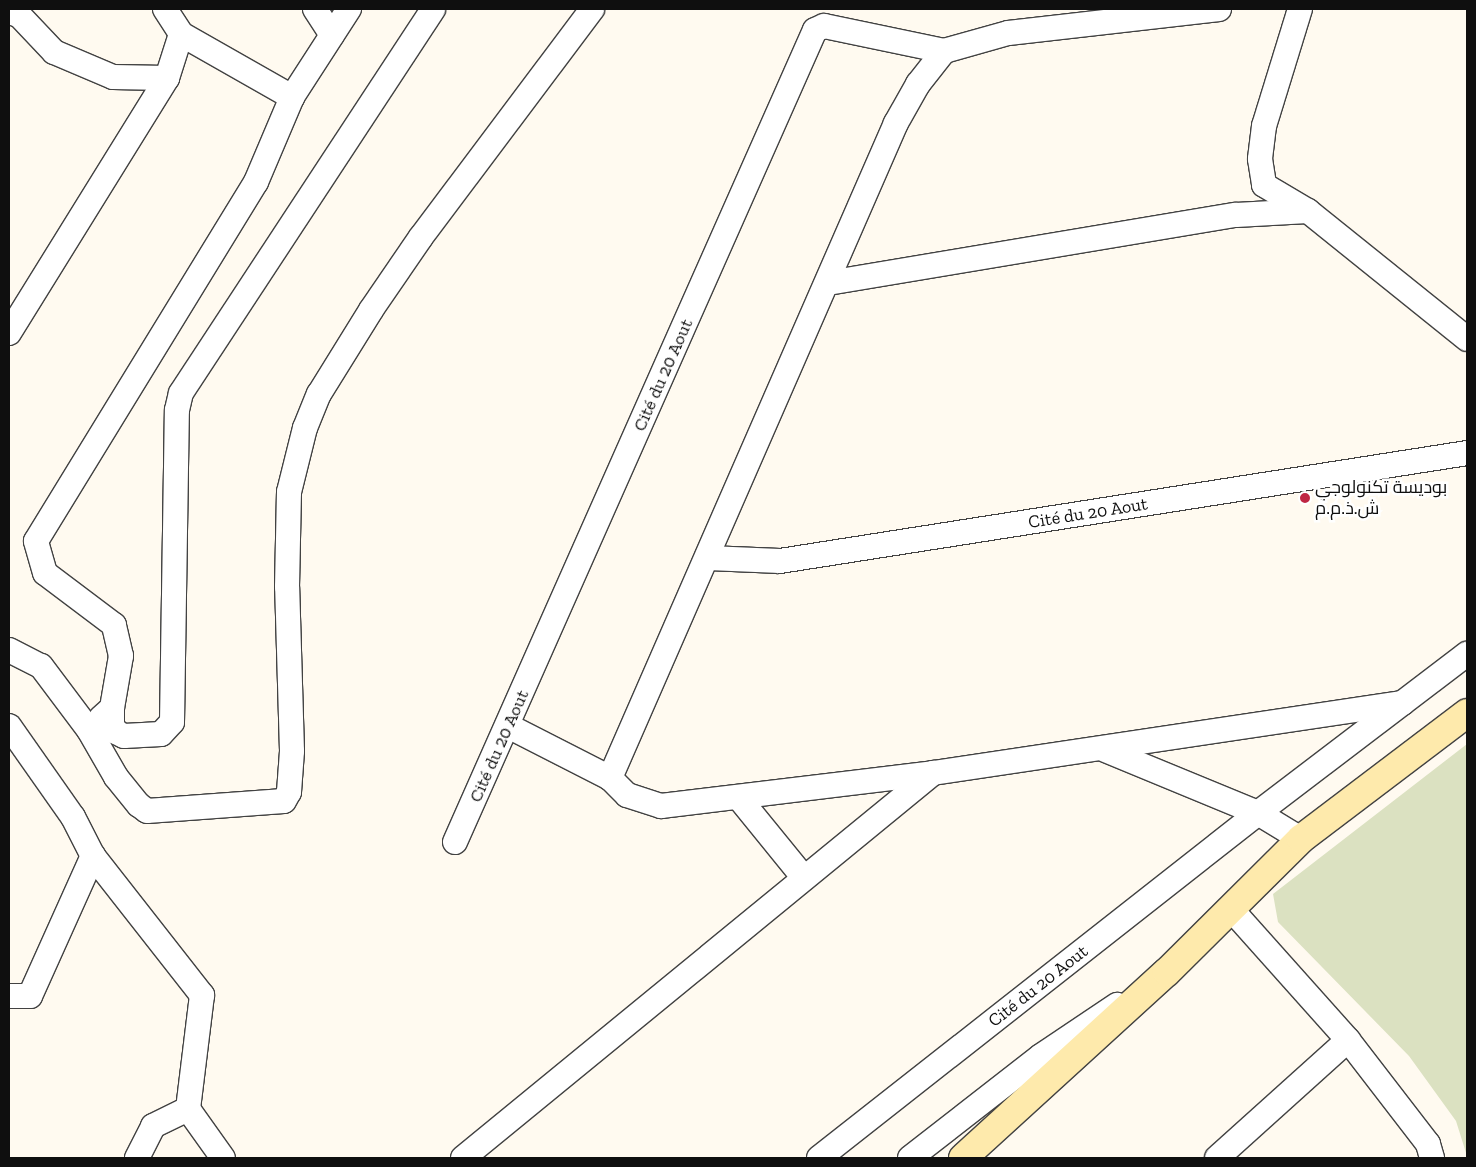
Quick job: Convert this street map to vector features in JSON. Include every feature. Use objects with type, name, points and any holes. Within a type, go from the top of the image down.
[{"type":"street","points":[[165,9],[181,34],[292,97]]},
{"type":"street","points":[[315,9],[332,35]]},
{"type":"street","points":[[349,9],[292,97],[256,182],[36,541],[45,573],[114,625],[121,656],[112,708],[112,724],[116,732],[124,736],[161,734],[172,722],[177,410],[181,393],[433,9]]},
{"type":"street","points":[[9,650],[41,666],[89,730],[116,777],[138,805],[147,811],[284,801],[290,792],[292,752],[287,587],[290,492],[306,428],[319,394],[371,310],[427,229],[592,9]]},
{"type":"street","name":"Cité du 20 Aout","points":[[455,842],[815,30],[824,26],[944,51],[1008,33],[1218,9]]},
{"type":"street","points":[[1300,9],[1264,126],[1260,159],[1264,185],[1308,211],[1467,339]]},
{"type":"street","points":[[22,12],[54,52],[113,77],[167,78]]},
{"type":"street","points":[[9,333],[167,78],[181,34]]},
{"type":"street","points":[[610,778],[708,558],[896,123],[918,84],[944,51]]},
{"type":"street","points":[[828,283],[1236,216],[1308,211]]},
{"type":"street","name":"Cité du 20 Aout","points":[[708,558],[780,561],[1467,452]]},
{"type":"street","name":"Cité du 20 Aout","points":[[819,1158],[1258,813],[1467,654]]},
{"type":"street","name":"Cité du 20 Aout","points":[[508,726],[610,778],[627,795],[660,806],[739,798],[933,773],[1403,703]]},
{"type":"street","points":[[89,730],[112,708]]},
{"type":"street","points":[[963,1158],[1167,972],[1301,839],[1467,713]]},
{"type":"street","points":[[9,726],[73,817],[93,856],[202,995],[188,1109],[223,1158]]},
{"type":"street","points":[[1103,749],[1258,813],[1301,839]]},
{"type":"street","points":[[463,1158],[933,773]]},
{"type":"street","points":[[739,798],[804,878]]},
{"type":"street","points":[[9,996],[30,996],[93,856]]},
{"type":"street","points":[[1231,909],[1348,1040],[1428,1144],[1432,1158]]},
{"type":"street","points":[[910,1158],[1042,1056],[1167,972]]},
{"type":"street","points":[[1217,1158],[1348,1040]]},
{"type":"street","points":[[137,1158],[153,1126],[188,1109]]},
{"type":"green space","points":[[1467,744],[1467,1156],[1456,1121],[1409,1056],[1278,922],[1273,894]]},
{"type":"place","name":"بوديسة تكنولوجي ش.ذ.م.م","points":[[1305,498]]}]
